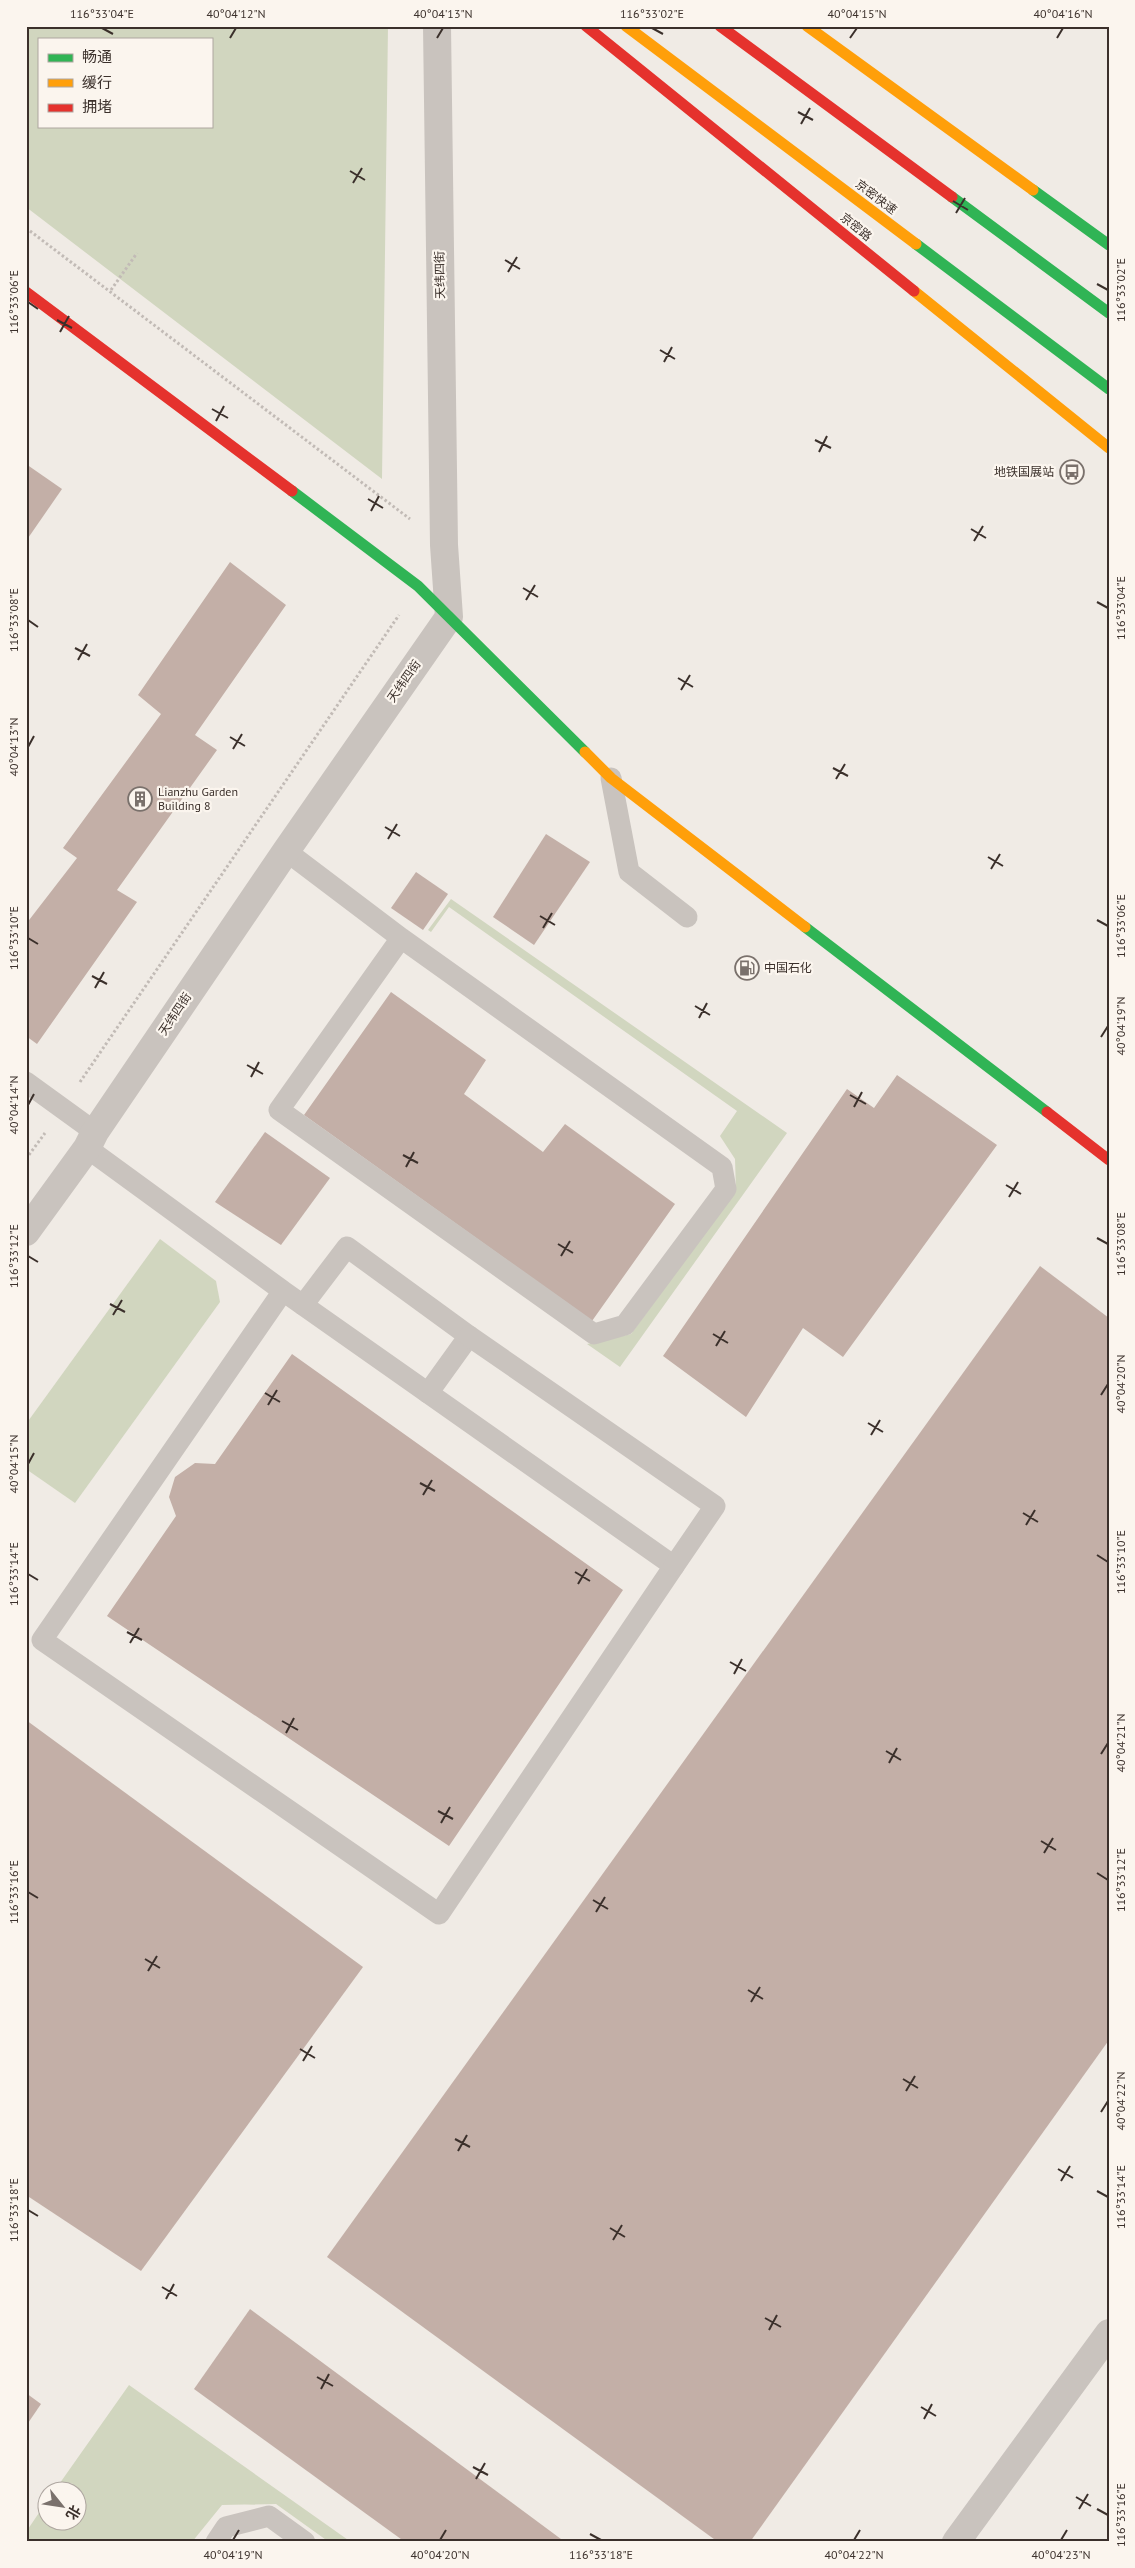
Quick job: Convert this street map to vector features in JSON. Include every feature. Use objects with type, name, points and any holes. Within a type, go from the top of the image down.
[{"type":"main road","name":"京密路","points":[[586,26],[1109,448]]},
{"type":"main road","name":"京密快速","points":[[626,26],[1109,390]]},
{"type":"main road","points":[[720,26],[1109,313]]},
{"type":"main road","points":[[807,26],[1109,245]]},
{"type":"main road","points":[[26,292],[418,586],[611,778],[1109,1160]]},
{"type":"street","name":"天纬四街","points":[[26,1232],[91,1140],[286,851],[449,616],[444,546],[437,26]]},
{"type":"street","points":[[956,2542],[1109,2333]]},
{"type":"lane","points":[[611,778],[629,872],[687,917]]},
{"type":"lane","points":[[286,851],[401,938],[722,1167],[726,1189],[625,1324],[594,1334],[278,1110],[401,938]]},
{"type":"lane","points":[[26,1082],[62,1107],[91,1140],[282,1291],[674,1566]]},
{"type":"lane","points":[[282,1291],[42,1640],[439,1914],[715,1506],[469,1336],[346,1247],[303,1305]]},
{"type":"lane","points":[[428,1393],[469,1336]]},
{"type":"lane","points":[[216,2542],[226,2528],[269,2516],[305,2542]]},
{"type":"path","points":[[26,228],[110,290],[444,546]]},
{"type":"path","points":[[110,290],[137,253]]},
{"type":"path","points":[[26,1159],[418,586]]},
{"type":"green space","points":[[26,26],[388,26],[382,479],[26,207]]},
{"type":"green space","points":[[451,899],[787,1133],[620,1367],[587,1344],[631,1334],[736,1190],[735,1159],[720,1136],[737,1111],[449,907],[431,932],[428,930]]},
{"type":"green space","points":[[160,1239],[216,1281],[220,1302],[75,1503],[26,1469],[26,1424]]},
{"type":"green space","points":[[129,2385],[351,2542],[329,2542],[276,2504],[222,2505],[192,2542],[26,2542],[26,2532],[38,2514],[38,2530],[88,2530],[88,2480],[62,2480]]},
{"type":"building","points":[[26,464],[62,489],[26,541]]},
{"type":"building","name":"Lianzhu Garden Building 8","points":[[230,562],[286,605],[195,735],[217,750],[117,890],[137,902],[37,1044],[26,1036],[26,924],[77,858],[63,848],[161,714],[138,695]]},
{"type":"building","points":[[546,834],[590,862],[534,945],[493,917]]},
{"type":"building","points":[[416,872],[448,894],[423,930],[391,908]]},
{"type":"building","points":[[391,992],[486,1060],[464,1094],[543,1152],[565,1124],[675,1204],[592,1321],[304,1115]]},
{"type":"building","points":[[897,1075],[997,1145],[843,1357],[803,1328],[746,1417],[663,1356],[847,1089],[874,1108]]},
{"type":"building","points":[[265,1132],[330,1178],[281,1245],[215,1202]]},
{"type":"building","points":[[1040,1266],[1109,1318],[1109,2040],[750,2542],[718,2542],[327,2257]]},
{"type":"building","points":[[292,1354],[623,1590],[449,1846],[107,1616],[176,1516],[169,1497],[175,1477],[195,1463],[215,1464]]},
{"type":"building","points":[[26,1720],[363,1967],[141,2271],[26,2195]]},
{"type":"building","points":[[250,2309],[565,2542],[405,2542],[194,2389]]},
{"type":"building","points":[[26,2393],[41,2404],[26,2426]]},
{"type":"traffic: fast","points":[[1033,190],[1109,245]]},
{"type":"traffic: fast","points":[[952,197],[1109,313]]},
{"type":"traffic: fast","points":[[916,244],[1109,389]]},
{"type":"traffic: fast","points":[[292,491],[418,586],[585,752]]},
{"type":"traffic: fast","points":[[805,927],[1047,1112]]},
{"type":"traffic: slow","points":[[626,26],[916,244]]},
{"type":"traffic: slow","points":[[807,26],[1033,190]]},
{"type":"traffic: slow","points":[[914,291],[1109,448]]},
{"type":"traffic: slow","points":[[585,752],[611,778],[805,927]]},
{"type":"traffic: jam","points":[[586,26],[914,291]]},
{"type":"traffic: jam","points":[[720,26],[952,197]]},
{"type":"traffic: jam","points":[[26,292],[292,491]]},
{"type":"traffic: jam","points":[[1047,1112],[1109,1160]]},
{"type":"place","name":"地铁国展站","points":[[1072,472]]},
{"type":"place","name":"Lianzhu Garden Building 8","points":[[140,799]]},
{"type":"place","name":"中国石化","points":[[747,968]]}]
